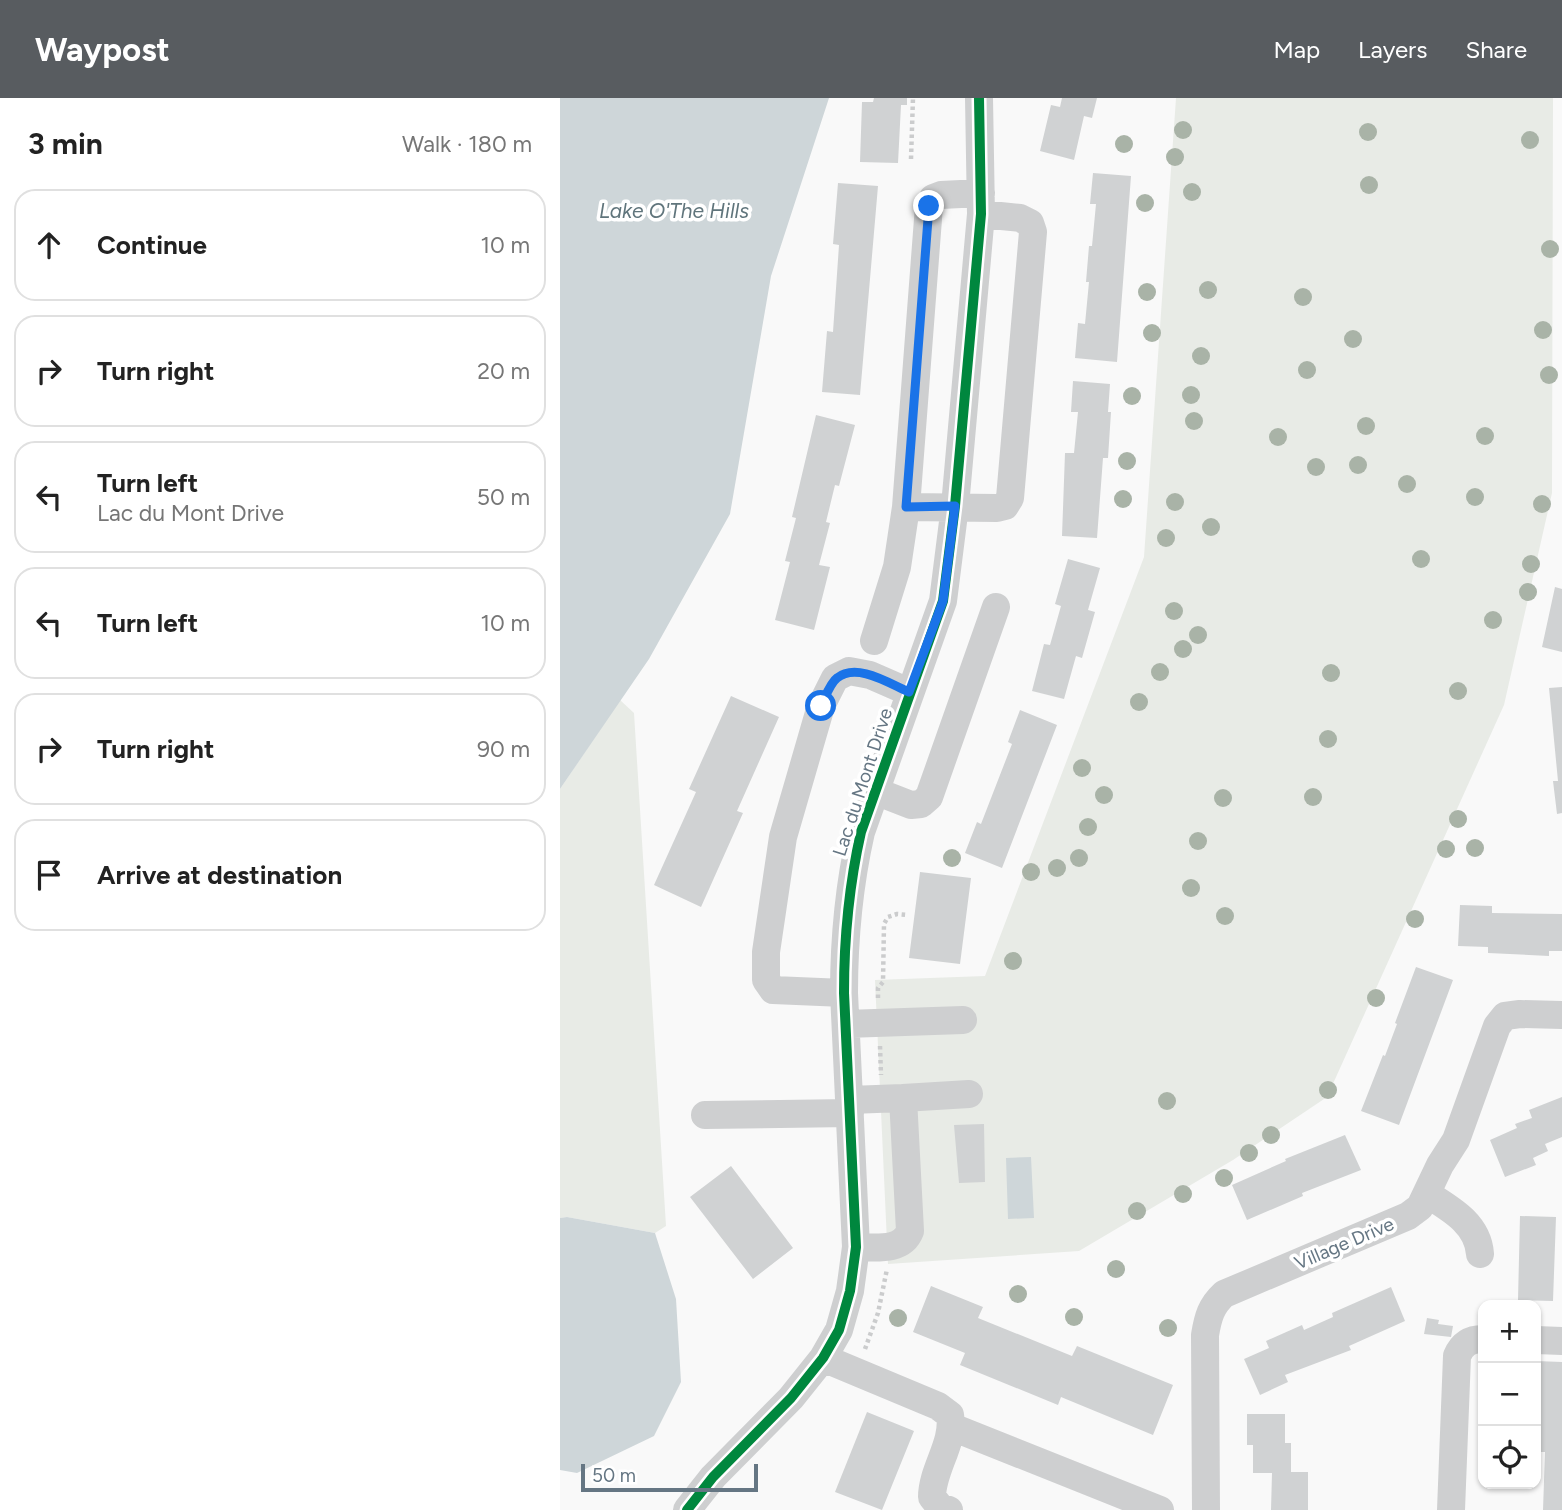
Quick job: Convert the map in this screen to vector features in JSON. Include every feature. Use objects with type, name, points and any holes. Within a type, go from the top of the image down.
[{"type":"street","name":"Lac du Mont Drive","points":[[687,1510],[713,1477],[790,1398],[823,1358],[839,1330],[850,1291],[856,1247],[844,961],[852,872],[861,832],[943,601],[955,506],[981,204],[979,98]]},
{"type":"street","points":[[874,640],[897,567],[906,507],[929,206],[933,198],[941,195],[981,204],[1020,218],[1030,223],[1033,232],[1012,485],[1010,498],[1005,506],[997,508],[906,507]]},
{"type":"street","points":[[875,791],[911,805],[921,804],[929,797],[996,607]]},
{"type":"street","points":[[844,993],[774,990],[766,980],[766,952],[783,837],[821,706],[835,678],[849,671],[870,675],[909,692]]},
{"type":"street","name":"Village Drive","points":[[1206,1510],[1205,1335],[1214,1303],[1224,1294],[1408,1216],[1420,1207],[1440,1165],[1456,1140],[1497,1026],[1505,1016],[1562,1015]]},
{"type":"street","points":[[846,1024],[964,1020]]},
{"type":"street","points":[[705,1115],[850,1107],[903,1098],[969,1094]]},
{"type":"street","points":[[856,1247],[887,1247],[907,1239],[910,1231],[903,1098]]},
{"type":"street","points":[[1427,1194],[1452,1210],[1472,1228],[1479,1240],[1480,1254]]},
{"type":"street","points":[[1451,1510],[1457,1356],[1461,1347],[1478,1340]]},
{"type":"street","points":[[1541,1340],[1562,1341]]},
{"type":"street","points":[[823,1358],[937,1406],[950,1415],[953,1427],[932,1482],[932,1497],[940,1507],[949,1510]]},
{"type":"street","points":[[953,1427],[1160,1510]]},
{"type":"path","points":[[911,159],[913,98]]},
{"type":"shaded area","points":[[1176,98],[1553,98],[1552,493],[1504,705],[1327,1097],[1233,1160],[1079,1251],[888,1264],[875,980],[985,976],[1144,557]]},
{"type":"shaded area","points":[[620,700],[634,713],[666,1226],[655,1233],[560,1218],[560,789]]},
{"type":"water","name":"Lake O'The Hills","points":[[560,98],[829,98],[771,276],[730,514],[649,659],[560,789]]},
{"type":"water","points":[[1031,1157],[1034,1218],[1008,1219],[1006,1158]]},
{"type":"water","points":[[560,1218],[655,1233],[676,1299],[681,1382],[654,1436],[577,1473],[560,1470]]},
{"type":"building","points":[[874,98],[907,98],[907,105],[901,105],[898,163],[860,162],[862,102],[873,102]]},
{"type":"building","points":[[1062,98],[1097,98],[1092,118],[1084,116],[1074,160],[1040,151],[1051,105],[1060,107]]},
{"type":"building","points":[[1093,173],[1131,176],[1117,362],[1075,358],[1078,323],[1085,324],[1089,246],[1092,246],[1096,204],[1090,204]]},
{"type":"building","points":[[838,183],[878,186],[860,395],[822,392],[827,331],[833,332],[839,245],[833,244]]},
{"type":"building","points":[[1073,381],[1110,384],[1108,458],[1103,458],[1097,538],[1062,536],[1065,453],[1074,453],[1078,412],[1071,412]]},
{"type":"building","points":[[816,415],[855,425],[839,486],[835,485],[826,522],[830,523],[819,565],[830,567],[814,630],[775,620],[790,562],[785,561],[796,518],[792,517]]},
{"type":"building","points":[[1068,559],[1100,568],[1088,610],[1095,612],[1082,658],[1076,656],[1064,699],[1032,691],[1044,644],[1050,645],[1061,606],[1055,604]]},
{"type":"building","points":[[1555,587],[1562,589],[1562,652],[1542,647]]},
{"type":"building","points":[[1562,687],[1562,813],[1557,814],[1553,781],[1558,781],[1549,688]]},
{"type":"building","points":[[731,696],[779,717],[737,811],[743,813],[701,907],[654,885],[696,792],[689,789]]},
{"type":"building","points":[[1020,710],[1057,725],[1002,868],[965,853],[977,822],[981,824],[1012,744],[1008,742]]},
{"type":"building","points":[[920,872],[971,878],[960,964],[909,958]]},
{"type":"building","points":[[1460,905],[1492,906],[1492,913],[1562,914],[1562,951],[1549,951],[1549,956],[1488,953],[1488,947],[1458,946]]},
{"type":"building","points":[[1416,967],[1453,980],[1399,1125],[1361,1111],[1383,1055],[1385,1056]]},
{"type":"building","points":[[1562,1097],[1562,1137],[1545,1144],[1548,1151],[1533,1158],[1536,1165],[1505,1177],[1490,1140],[1517,1128],[1515,1124],[1532,1118],[1529,1110]]},
{"type":"building","points":[[984,1124],[985,1182],[959,1183],[954,1125]]},
{"type":"building","points":[[1345,1135],[1361,1170],[1302,1193],[1303,1196],[1247,1220],[1232,1185],[1286,1161],[1285,1159]]},
{"type":"building","points":[[731,1166],[793,1248],[753,1279],[690,1197]]},
{"type":"building","points":[[1520,1216],[1556,1217],[1553,1301],[1518,1300]]},
{"type":"building","points":[[931,1286],[983,1307],[978,1318],[1072,1356],[1077,1346],[1173,1385],[1153,1435],[1061,1397],[1058,1405],[960,1365],[965,1353],[913,1332]]},
{"type":"building","points":[[1391,1287],[1405,1321],[1349,1346],[1351,1350],[1285,1375],[1288,1382],[1260,1395],[1244,1359],[1269,1348],[1266,1341],[1302,1325],[1304,1330],[1333,1317],[1332,1313]]},
{"type":"building","points":[[1427,1318],[1439,1320],[1438,1324],[1453,1326],[1451,1337],[1424,1334]]},
{"type":"building","points":[[1541,1361],[1562,1362],[1562,1510],[1543,1510],[1545,1452],[1541,1452]]},
{"type":"building","points":[[867,1412],[914,1431],[882,1510],[835,1492]]},
{"type":"building","points":[[1247,1414],[1285,1414],[1285,1443],[1291,1443],[1291,1472],[1308,1472],[1308,1510],[1271,1510],[1272,1473],[1253,1473],[1253,1445],[1247,1445]]},
{"type":"cycle path","points":[[687,1510],[713,1477],[791,1398],[823,1358],[839,1330],[850,1291],[856,1247],[844,993],[848,912],[861,832],[943,601],[955,506],[981,214],[979,98]]},
{"type":"route","points":[[821,706],[835,678],[849,671],[870,675],[909,692],[943,601],[955,506],[906,507],[929,206]]}]
